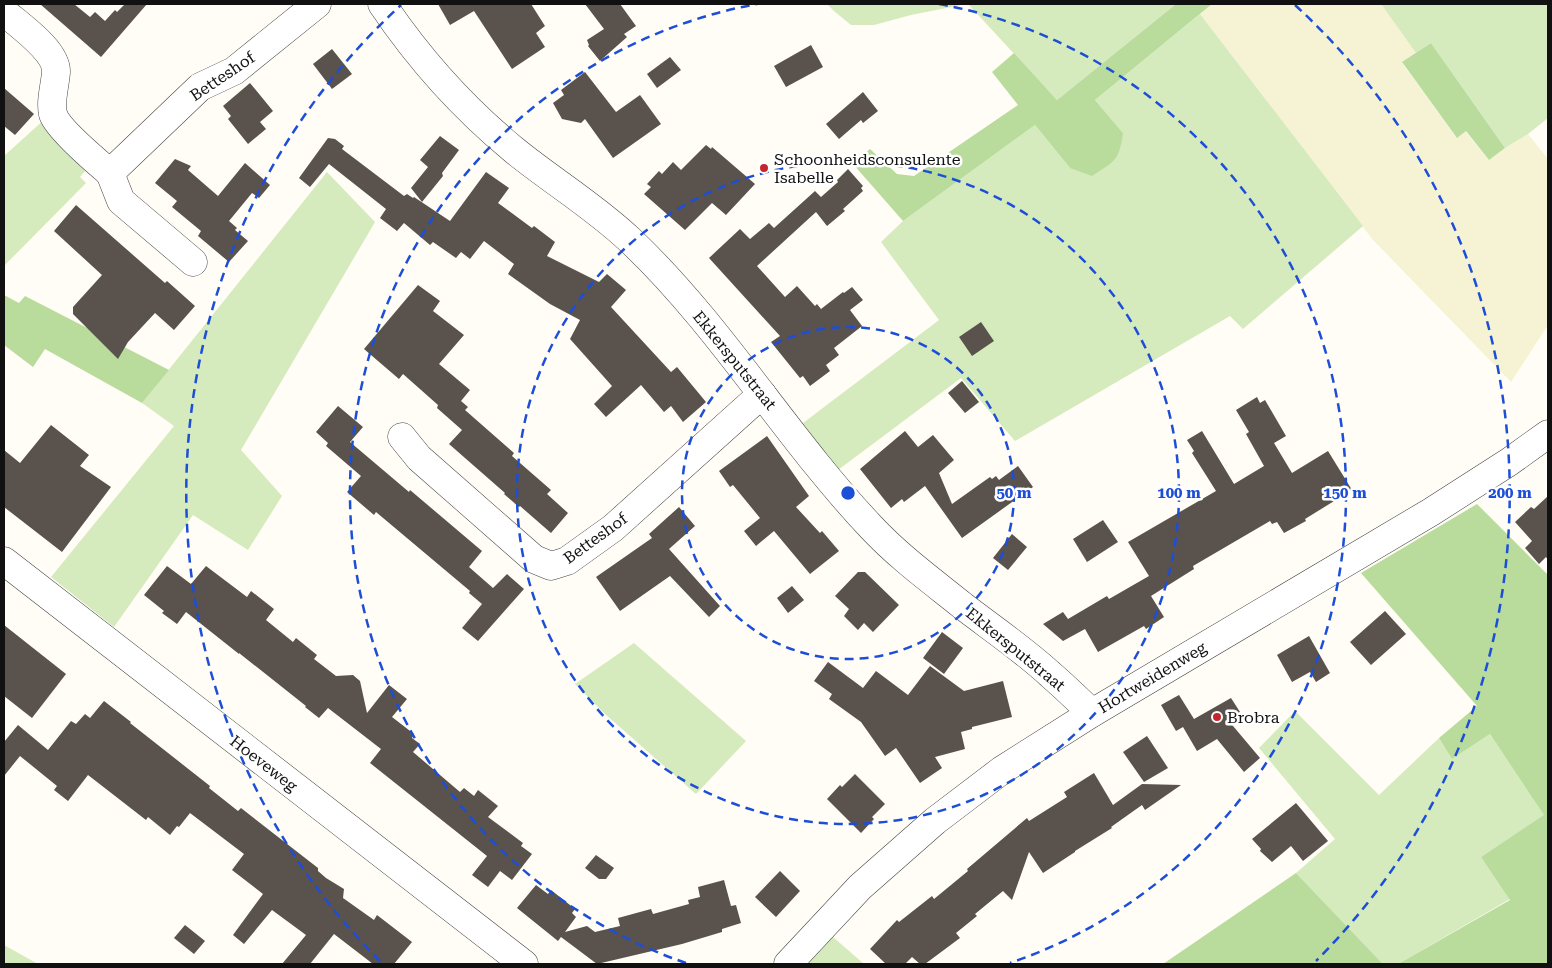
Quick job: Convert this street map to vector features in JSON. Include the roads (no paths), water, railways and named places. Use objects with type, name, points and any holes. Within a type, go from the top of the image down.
[{"type":"street","name":"Betteshof","points":[[110,173],[200,87],[234,71],[318,4]]},
{"type":"street","name":"Ekkersputstraat","points":[[382,4],[427,66],[466,107],[514,150],[589,204],[629,239],[665,275],[709,325],[842,494],[872,528],[910,564],[1050,673],[1092,713]]},
{"type":"street","points":[[4,12],[46,49],[54,60],[56,70],[52,100],[53,116],[67,134],[110,173],[121,201],[193,262]]},
{"type":"street","name":"Betteshof","points":[[402,436],[419,458],[527,553],[534,559],[551,566],[567,561],[613,528],[762,394]]},
{"type":"street","name":"Hortweidenweg","points":[[788,964],[860,887],[935,821],[1002,770],[1092,713],[1431,512],[1509,462],[1548,434]]},
{"type":"street","name":"Hoeveweg","points":[[4,561],[524,964]]},
{"type":"place","name":"Schoonheidsconsulente Isabelle","points":[[764,168]]},
{"type":"place","name":"Brobra","points":[[1217,717]]}]
